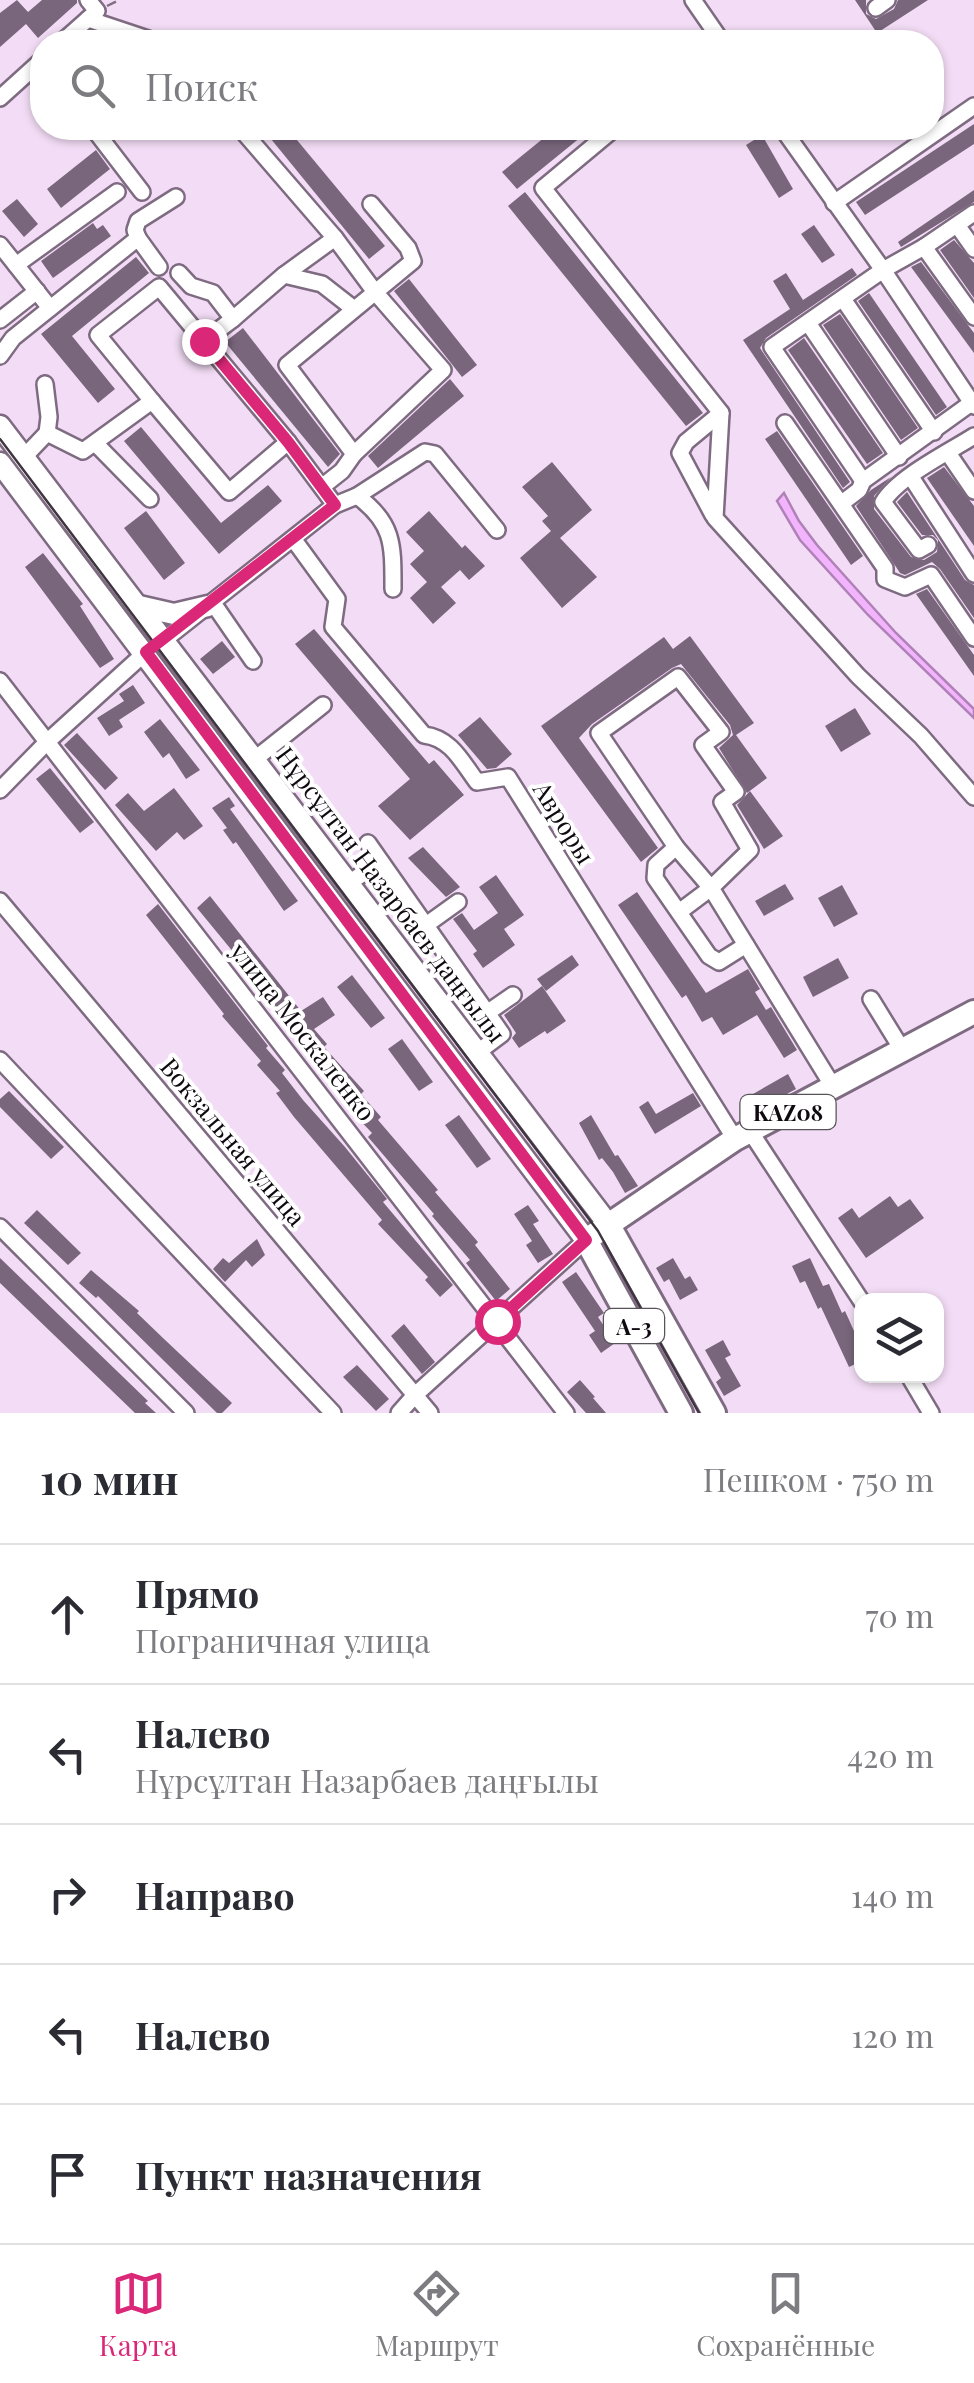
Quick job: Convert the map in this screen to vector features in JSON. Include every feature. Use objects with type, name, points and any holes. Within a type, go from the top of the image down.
[{"type":"highway","name":"KAZ08","points":[[586,1240],[742,1135],[970,1018]]},
{"type":"highway","name":"Нұрсұлтан Назарбаев даңғылы","points":[[608,1224],[714,1413]]},
{"type":"highway","name":"Нұрсұлтан Назарбаев даңғылы","points":[[586,1240],[681,1413]]},
{"type":"main road","name":"Нұрсұлтан Назарбаев даңғылы","points":[[0,426],[139,606],[155,646],[586,1240]]},
{"type":"main road","name":"Нұрсұлтан Назарбаев даңғылы","points":[[0,463],[256,759],[608,1224]]},
{"type":"main road","points":[[139,606],[174,614],[211,604]]},
{"type":"street","points":[[76,30],[97,11],[88,0]]},
{"type":"street","points":[[696,1],[714,30]]},
{"type":"street","points":[[88,19],[121,30]]},
{"type":"street","points":[[2,92],[30,74]]},
{"type":"street","points":[[944,127],[974,106]]},
{"type":"street","points":[[102,140],[142,192]]},
{"type":"street","points":[[250,140],[443,370],[323,486]]},
{"type":"street","points":[[601,140],[543,188],[721,413],[715,518]]},
{"type":"street","points":[[790,140],[973,403],[863,481],[860,490],[842,504]]},
{"type":"street","points":[[834,203],[925,140]]},
{"type":"street","points":[[16,265],[116,192]]},
{"type":"street","points":[[159,266],[135,230],[138,221],[176,197]]},
{"type":"street","points":[[354,454],[287,365],[413,261],[408,248],[370,204]]},
{"type":"street","points":[[863,481],[772,347],[974,213]]},
{"type":"street","points":[[957,225],[974,248]]},
{"type":"street","points":[[0,356],[13,338],[138,238]]},
{"type":"street","points":[[204,341],[335,238]]},
{"type":"street","points":[[0,245],[50,308]]},
{"type":"street","points":[[924,247],[974,318]]},
{"type":"street","points":[[179,273],[191,286],[213,293],[232,318]]},
{"type":"street","points":[[284,276],[322,284],[354,310]]},
{"type":"street","points":[[288,442],[229,492],[98,335],[159,287],[288,442],[335,505]]},
{"type":"street","points":[[0,320],[37,291]]},
{"type":"street","points":[[843,299],[934,432]]},
{"type":"street","points":[[808,323],[898,457]]},
{"type":"street","points":[[24,457],[46,433],[49,418],[45,384]]},
{"type":"street","points":[[46,433],[82,451],[152,401]]},
{"type":"street","points":[[721,413],[686,442],[680,453],[715,518],[974,797]]},
{"type":"street","points":[[785,424],[885,568],[885,579],[905,587],[930,575],[974,638]]},
{"type":"street","points":[[928,544],[919,550],[884,502],[888,494],[911,477],[974,436]]},
{"type":"street","points":[[96,444],[150,500]]},
{"type":"street","points":[[0,790],[48,740],[155,646],[335,505],[358,496],[430,452],[497,530]]},
{"type":"street","points":[[948,453],[974,491]]},
{"type":"street","points":[[911,477],[974,574]]},
{"type":"street","points":[[358,496],[381,514],[394,552],[394,588]]},
{"type":"street","name":"Авроры","points":[[294,540],[337,599],[333,627],[424,736],[436,736],[448,744],[477,782],[508,777],[742,1135],[856,1293]]},
{"type":"street","points":[[211,604],[252,661]]},
{"type":"street","points":[[679,912],[711,888],[750,850],[722,802],[736,792],[703,744],[721,732],[678,677],[599,733],[676,848],[711,888],[834,1088]]},
{"type":"street","name":"улица Москаленко","points":[[0,681],[566,1413]]},
{"type":"street","points":[[256,759],[322,705]]},
{"type":"street","points":[[368,843],[502,1034],[478,1052]]},
{"type":"street","points":[[676,848],[656,865],[655,878],[710,956],[719,962],[746,945]]},
{"type":"street","points":[[350,882],[382,862]]},
{"type":"street","name":"Вокзальная улица","points":[[0,901],[430,1413]]},
{"type":"street","points":[[426,925],[458,902]]},
{"type":"street","points":[[445,1009],[472,990]]},
{"type":"street","points":[[487,1013],[513,995]]},
{"type":"street","points":[[871,998],[902,1051]]},
{"type":"street","points":[[0,1060],[334,1413]]},
{"type":"street","points":[[0,1227],[186,1413]]},
{"type":"street","points":[[400,1413],[586,1240]]},
{"type":"street","points":[[913,1383],[931,1413]]},
{"type":"shaded area","points":[[784,493],[817,545],[896,633],[974,709],[974,718],[868,615],[800,540],[777,501]]},
{"type":"building","points":[[17,0],[28,12],[42,0],[77,0],[47,30],[31,30],[26,24],[0,47],[0,13]]},
{"type":"building","points":[[855,0],[866,0],[866,14],[876,19],[894,9],[898,0],[928,0],[882,30],[875,30]]},
{"type":"building","points":[[974,124],[974,144],[865,215],[856,202]]},
{"type":"building","points":[[272,140],[297,140],[385,246],[369,259]]},
{"type":"building","points":[[541,140],[577,140],[517,189],[502,172]]},
{"type":"building","points":[[765,140],[793,189],[779,198],[746,145]]},
{"type":"building","points":[[96,150],[110,169],[61,208],[47,189]]},
{"type":"building","points":[[974,190],[974,202],[901,247],[898,242]]},
{"type":"building","points":[[525,192],[703,413],[686,426],[508,206]]},
{"type":"building","points":[[17,199],[38,224],[24,237],[2,211]]},
{"type":"building","points":[[93,223],[97,229],[103,225],[111,236],[53,278],[41,261]]},
{"type":"building","points":[[814,225],[835,255],[822,263],[801,234]]},
{"type":"building","points":[[954,240],[974,263],[974,298],[940,250]]},
{"type":"building","points":[[136,257],[149,273],[72,336],[115,389],[98,403],[41,334]]},
{"type":"building","points":[[921,262],[974,333],[974,353],[911,267]]},
{"type":"building","points":[[852,268],[857,275],[766,338],[760,348],[850,482],[843,488],[743,340],[790,309],[773,281],[786,273],[803,300]]},
{"type":"building","points":[[409,279],[477,365],[462,377],[394,291]]},
{"type":"building","points":[[869,293],[947,407],[936,415],[858,301]]},
{"type":"building","points":[[840,314],[918,428],[901,440],[823,325]]},
{"type":"building","points":[[243,328],[340,454],[328,467],[225,342]]},
{"type":"building","points":[[804,338],[883,453],[867,464],[788,350]]},
{"type":"building","points":[[450,379],[464,396],[378,468],[368,456]]},
{"type":"building","points":[[141,427],[221,523],[268,485],[282,501],[219,554],[124,441]]},
{"type":"building","points":[[777,431],[863,556],[851,565],[765,439]]},
{"type":"building","points":[[552,462],[592,510],[560,538],[597,577],[562,608],[520,558],[551,531],[542,521],[548,516],[522,487]]},
{"type":"building","points":[[944,467],[974,506],[974,546],[927,478]]},
{"type":"building","points":[[891,477],[874,496],[874,509],[911,557],[924,560],[937,552],[938,540],[933,535],[922,535],[897,502],[907,492],[965,580],[974,585],[974,618],[932,562],[905,575],[900,573],[856,506]]},
{"type":"building","points":[[146,511],[185,563],[164,580],[124,528]]},
{"type":"building","points":[[429,511],[462,548],[465,545],[485,566],[469,580],[460,570],[441,587],[456,603],[433,624],[410,598],[427,582],[410,564],[424,551],[406,532]]},
{"type":"building","points":[[43,553],[83,604],[80,606],[114,659],[100,668],[25,567]]},
{"type":"building","points":[[927,589],[974,655],[974,676],[916,594]]},
{"type":"building","points":[[314,629],[429,764],[434,760],[464,795],[410,840],[378,806],[410,779],[295,644]]},
{"type":"building","points":[[690,636],[754,723],[736,735],[767,778],[747,793],[719,748],[733,735],[730,725],[681,664],[672,668],[592,724],[579,738],[658,848],[641,862],[541,726],[664,637],[673,649]]},
{"type":"building","points":[[222,641],[235,657],[213,674],[200,659]]},
{"type":"building","points":[[133,685],[145,703],[119,720],[123,727],[109,736],[97,718],[124,701],[119,694]]},
{"type":"building","points":[[855,708],[871,734],[841,752],[825,726]]},
{"type":"building","points":[[480,717],[512,754],[496,768],[487,769],[458,735]]},
{"type":"building","points":[[160,719],[200,770],[186,779],[169,753],[163,758],[144,732]]},
{"type":"building","points":[[77,733],[118,778],[105,790],[64,745]]},
{"type":"building","points":[[50,768],[94,822],[80,833],[36,779]]},
{"type":"building","points":[[174,788],[203,826],[184,840],[177,832],[156,851],[115,805],[128,793],[144,811]]},
{"type":"building","points":[[750,791],[783,836],[764,849],[737,805]]},
{"type":"building","points":[[229,797],[235,806],[230,809],[298,901],[284,911],[236,842],[233,844],[223,830],[227,828],[212,808]]},
{"type":"building","points":[[423,847],[460,887],[446,897],[408,858]]},
{"type":"building","points":[[496,875],[524,915],[504,929],[515,945],[483,968],[473,954],[477,951],[453,919],[462,913],[474,930],[498,913],[479,887]]},
{"type":"building","points":[[785,884],[794,899],[764,916],[755,901]]},
{"type":"building","points":[[842,885],[858,914],[834,927],[818,898]]},
{"type":"building","points":[[637,892],[706,993],[748,969],[760,989],[755,992],[766,1010],[771,1007],[797,1050],[784,1058],[757,1015],[723,1035],[712,1017],[702,1022],[618,905]]},
{"type":"building","points":[[210,896],[301,1011],[323,997],[335,1015],[314,1029],[327,1044],[324,1047],[364,1091],[361,1094],[381,1117],[378,1120],[438,1190],[435,1192],[478,1242],[475,1245],[510,1289],[496,1301],[466,1263],[470,1260],[368,1137],[372,1133],[352,1112],[355,1109],[316,1065],[319,1063],[259,989],[262,987],[197,908]]},
{"type":"building","points":[[158,904],[268,1046],[285,1070],[282,1073],[453,1285],[440,1297],[425,1280],[428,1277],[378,1224],[382,1220],[294,1117],[276,1093],[280,1091],[257,1065],[261,1061],[146,915]]},
{"type":"building","points":[[572,955],[579,965],[546,991],[537,979]]},
{"type":"building","points":[[838,958],[849,978],[813,997],[803,977]]},
{"type":"building","points":[[352,975],[385,1018],[371,1028],[337,987]]},
{"type":"building","points":[[542,986],[566,1021],[519,1048],[512,1038],[516,1033],[504,1015]]},
{"type":"building","points":[[402,1039],[433,1082],[419,1091],[388,1049]]},
{"type":"building","points":[[788,1074],[796,1089],[761,1108],[753,1094]]},
{"type":"building","points":[[9,1091],[64,1147],[51,1159],[0,1107],[0,1099]]},
{"type":"building","points":[[693,1093],[701,1106],[655,1134],[639,1107],[648,1101],[656,1114]]},
{"type":"building","points":[[459,1115],[491,1159],[477,1168],[445,1125]]},
{"type":"building","points":[[591,1115],[638,1186],[625,1193],[602,1158],[599,1160],[579,1123]]},
{"type":"building","points":[[890,1196],[898,1207],[910,1199],[924,1218],[866,1258],[838,1218],[852,1208],[859,1218]]},
{"type":"building","points":[[528,1205],[539,1221],[533,1224],[553,1254],[538,1263],[526,1245],[532,1241],[514,1214]]},
{"type":"building","points":[[37,1210],[81,1253],[68,1265],[24,1223]]},
{"type":"building","points":[[257,1239],[265,1255],[252,1267],[246,1260],[225,1282],[213,1269],[223,1258],[229,1263]]},
{"type":"building","points":[[0,1258],[156,1413],[135,1413],[0,1283]]},
{"type":"building","points":[[673,1258],[685,1279],[690,1276],[698,1290],[680,1300],[669,1279],[664,1282],[656,1268]]},
{"type":"building","points":[[810,1258],[823,1286],[829,1284],[854,1331],[854,1365],[849,1367],[821,1307],[818,1309],[805,1281],[800,1283],[792,1266]]},
{"type":"building","points":[[91,1270],[139,1311],[232,1403],[222,1413],[217,1413],[98,1296],[79,1283]]},
{"type":"building","points":[[576,1272],[604,1313],[598,1317],[615,1343],[601,1353],[589,1335],[595,1331],[562,1282]]},
{"type":"building","points":[[404,1324],[435,1362],[422,1374],[391,1336]]},
{"type":"building","points":[[723,1340],[731,1355],[725,1358],[741,1386],[724,1396],[716,1382],[721,1378],[705,1350]]},
{"type":"building","points":[[357,1365],[389,1399],[376,1411],[343,1377]]},
{"type":"building","points":[[580,1380],[606,1413],[586,1413],[567,1392]]},
{"type":"tram line","points":[[0,439],[598,1231],[699,1413]]},
{"type":"route","points":[[204,341],[335,505],[146,652],[586,1240],[497,1321]]}]
